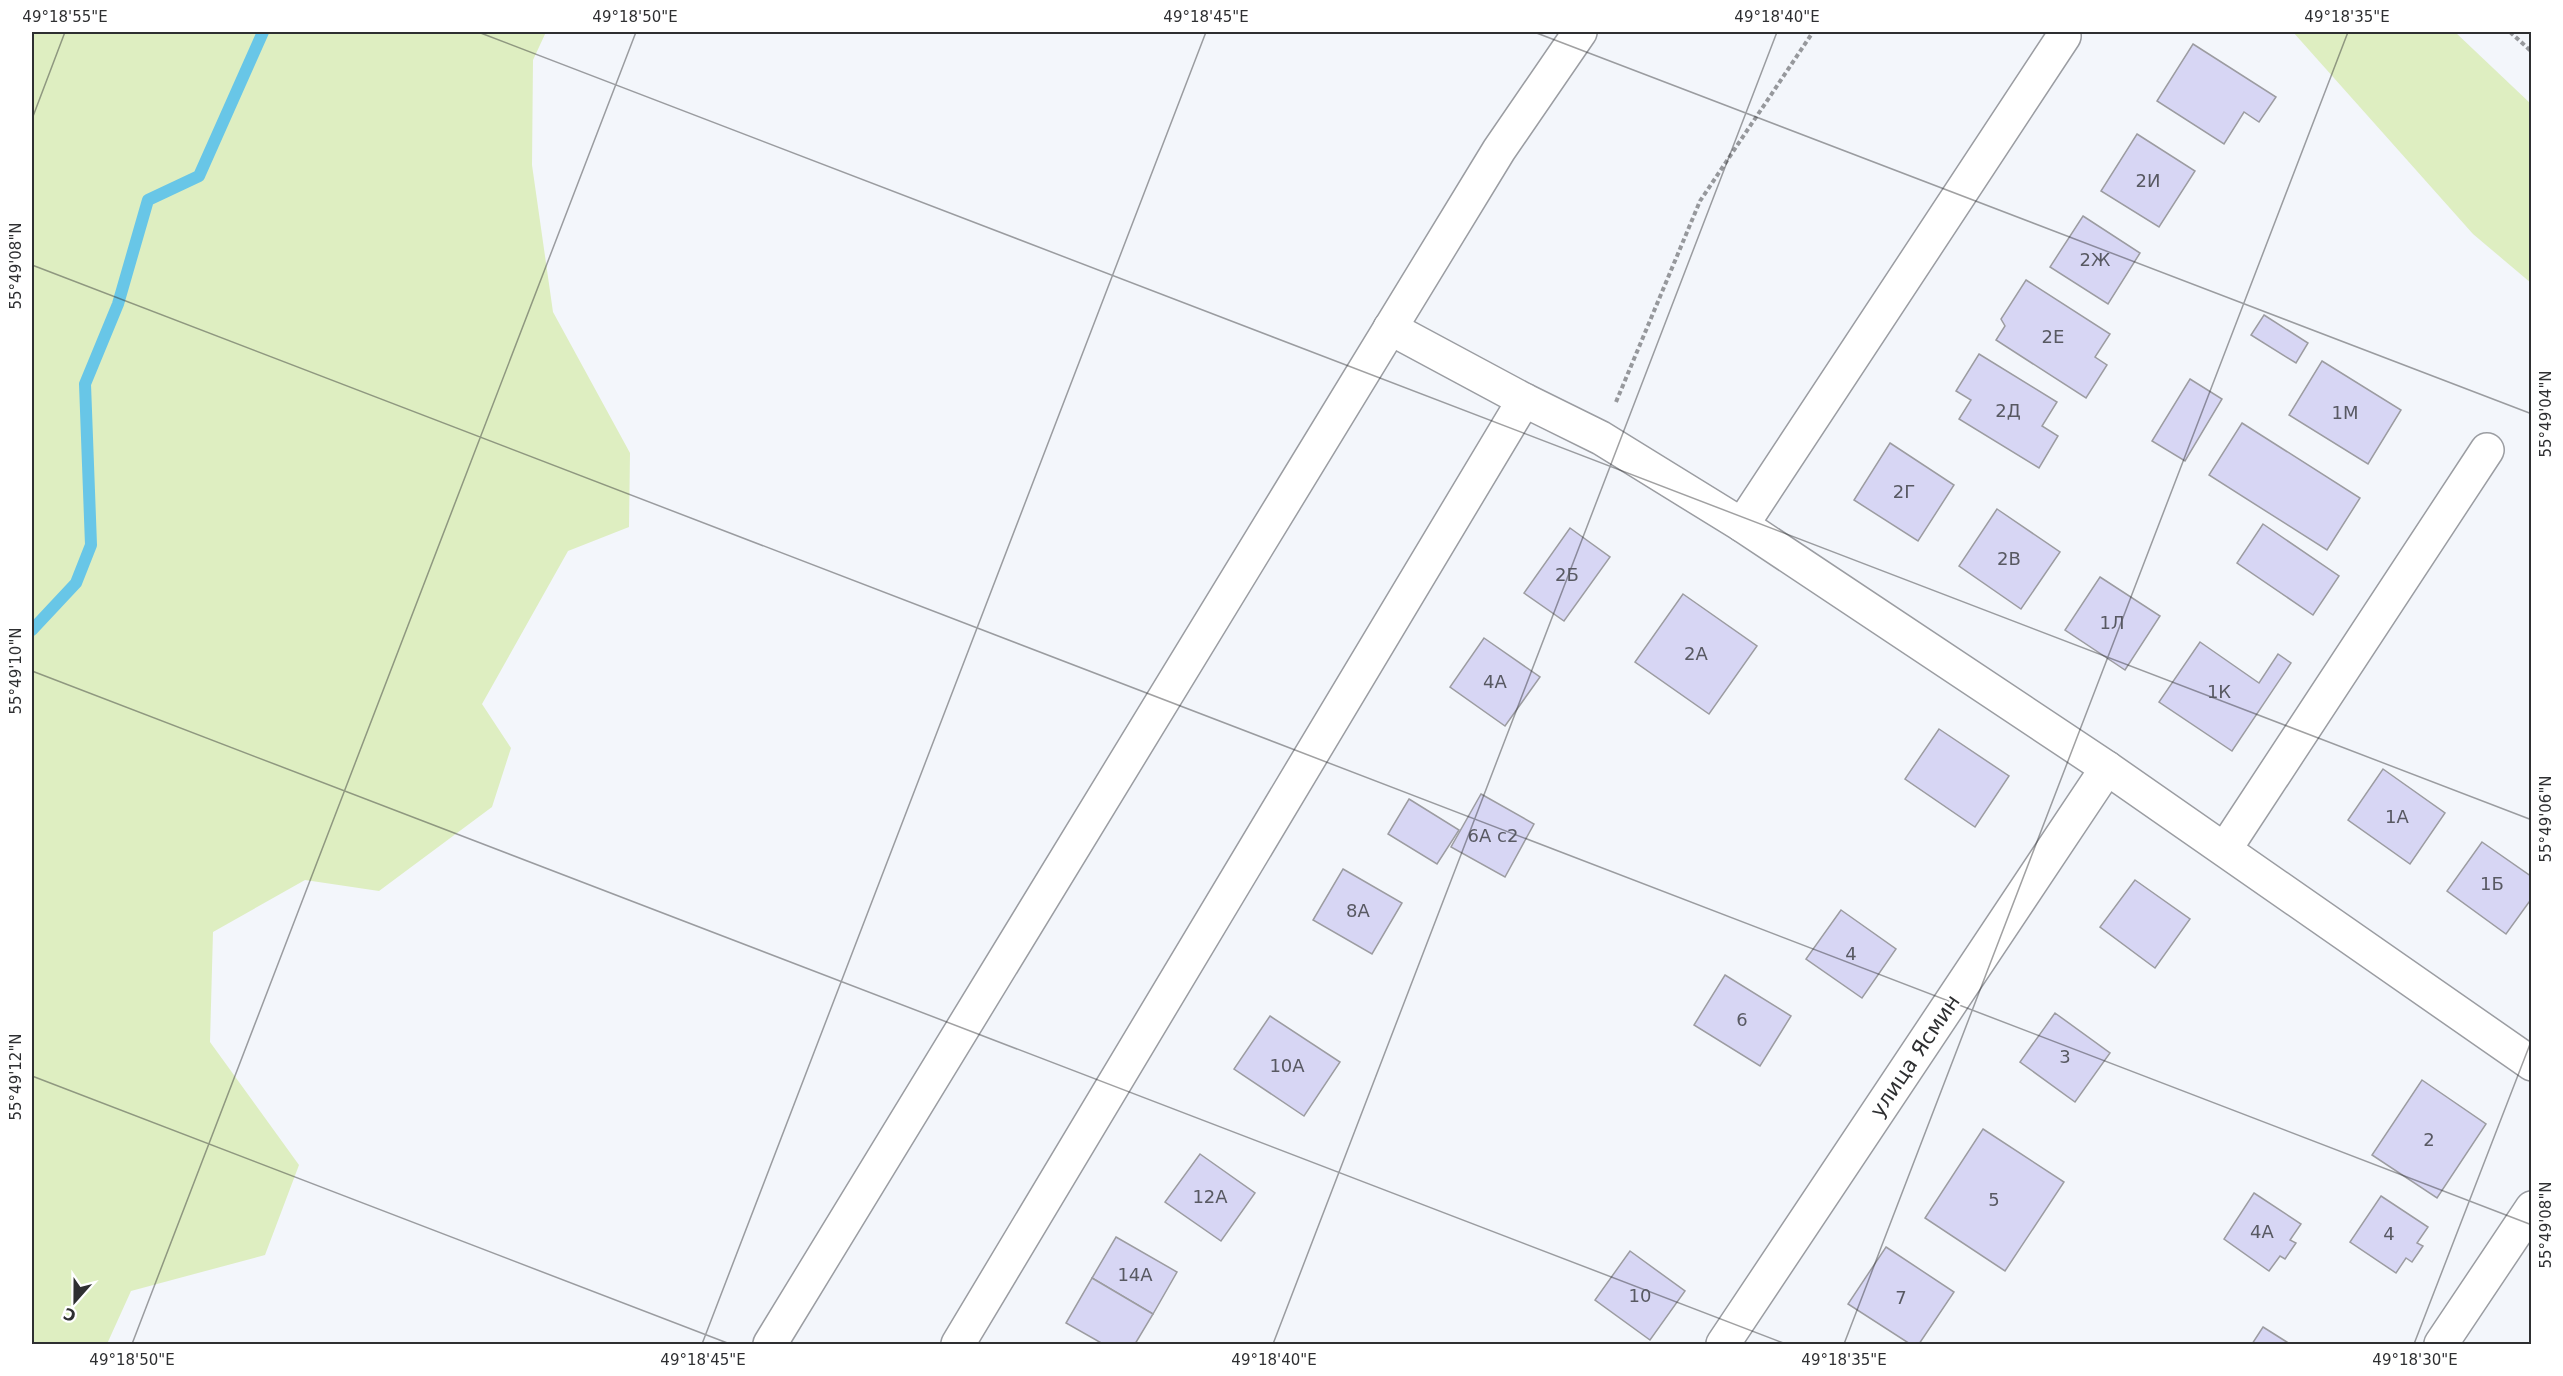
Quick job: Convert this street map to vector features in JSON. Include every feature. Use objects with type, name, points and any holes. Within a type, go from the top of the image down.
[{"type":"street","points":[[770,1344],[1499,150],[1580,32]]},
{"type":"street","points":[[1742,525],[2064,36]]},
{"type":"street","points":[[1390,328],[1524,400],[1601,438],[1742,525],[2107,768],[2532,1064]]},
{"type":"street","points":[[958,1344],[1524,400]]},
{"type":"street","points":[[2225,849],[2487,450]]},
{"type":"street","name":"улица Ясмин","points":[[1724,1344],[2107,768]]},
{"type":"street","points":[[2441,1344],[2532,1208]]},
{"type":"path","points":[[1601,438],[1700,201],[1813,32]]},
{"type":"path","points":[[2510,32],[2532,52]]},
{"type":"green space","points":[[32,32],[546,32],[533,60],[532,165],[553,312],[630,453],[629,527],[568,551],[482,704],[511,748],[492,807],[379,891],[305,880],[213,932],[210,1042],[299,1165],[265,1255],[131,1291],[107,1344],[32,1344]]},
{"type":"green space","points":[[2293,32],[2455,32],[2531,104],[2531,283],[2473,234]]},
{"type":"building","points":[[2193,44],[2276,97],[2259,122],[2244,112],[2224,144],[2157,101]]},
{"type":"building","points":[[2137,134],[2195,171],[2159,227],[2101,191]]},
{"type":"building","points":[[2083,216],[2140,253],[2108,304],[2050,267]]},
{"type":"building","points":[[2026,280],[2110,334],[2095,357],[2107,365],[2086,398],[1996,340],[2005,326],[2001,319]]},
{"type":"building","points":[[2264,315],[2308,343],[2296,363],[2251,335]]},
{"type":"building","points":[[1979,354],[2057,402],[2042,426],[2058,436],[2039,468],[1959,419],[1971,400],[1956,391]]},
{"type":"building","points":[[2322,361],[2401,410],[2368,464],[2289,415]]},
{"type":"building","points":[[2190,379],[2222,399],[2185,461],[2152,441]]},
{"type":"building","points":[[2242,423],[2360,498],[2327,550],[2209,475]]},
{"type":"building","points":[[1890,443],[1954,485],[1918,541],[1854,500]]},
{"type":"building","points":[[1997,509],[2060,552],[2021,609],[1959,566]]},
{"type":"building","points":[[2263,524],[2339,576],[2313,615],[2237,563]]},
{"type":"building","points":[[1570,528],[1610,557],[1564,621],[1524,593]]},
{"type":"building","points":[[2100,577],[2160,616],[2125,670],[2065,630]]},
{"type":"building","points":[[1683,594],[1757,646],[1709,714],[1635,662]]},
{"type":"building","points":[[1484,638],[1540,677],[1505,726],[1450,687]]},
{"type":"building","points":[[2200,642],[2259,683],[2278,654],[2291,663],[2232,751],[2159,702]]},
{"type":"building","points":[[1939,729],[2009,776],[1975,827],[1905,779]]},
{"type":"building","points":[[2383,769],[2445,813],[2410,864],[2348,820]]},
{"type":"building","points":[[1481,794],[1534,824],[1505,877],[1451,847]]},
{"type":"building","points":[[1409,799],[1459,830],[1437,864],[1388,834]]},
{"type":"building","points":[[2482,842],[2532,877],[2532,898],[2506,934],[2447,891]]},
{"type":"building","points":[[1343,869],[1402,903],[1372,954],[1313,920]]},
{"type":"building","points":[[2135,880],[2190,919],[2155,968],[2100,927]]},
{"type":"building","points":[[1841,910],[1896,949],[1862,998],[1806,959]]},
{"type":"building","points":[[1725,975],[1791,1016],[1760,1066],[1694,1025]]},
{"type":"building","points":[[2055,1013],[2110,1053],[2075,1102],[2020,1062]]},
{"type":"building","points":[[1270,1016],[1340,1062],[1304,1116],[1234,1069]]},
{"type":"building","points":[[2422,1080],[2486,1124],[2437,1198],[2372,1155]]},
{"type":"building","points":[[1983,1129],[2064,1182],[2005,1271],[1925,1218]]},
{"type":"building","points":[[1200,1154],[1255,1193],[1221,1241],[1165,1202]]},
{"type":"building","points":[[2254,1193],[2301,1224],[2290,1240],[2296,1243],[2285,1259],[2280,1256],[2269,1271],[2224,1239]]},
{"type":"building","points":[[2381,1196],[2428,1227],[2417,1243],[2423,1246],[2412,1262],[2406,1258],[2396,1273],[2350,1242]]},
{"type":"building","points":[[1116,1237],[1177,1272],[1153,1314],[1092,1278]]},
{"type":"building","points":[[1886,1247],[1954,1292],[1919,1344],[1910,1344],[1848,1304]]},
{"type":"building","points":[[1630,1251],[1685,1291],[1650,1340],[1595,1300]]},
{"type":"building","points":[[1092,1278],[1153,1314],[1135,1344],[1103,1344],[1066,1323]]},
{"type":"building","points":[[2263,1327],[2290,1344],[2252,1344]]},
{"type":"waterway","points":[[32,630],[76,583],[91,545],[85,384],[118,304],[148,200],[199,176],[263,32]]}]
